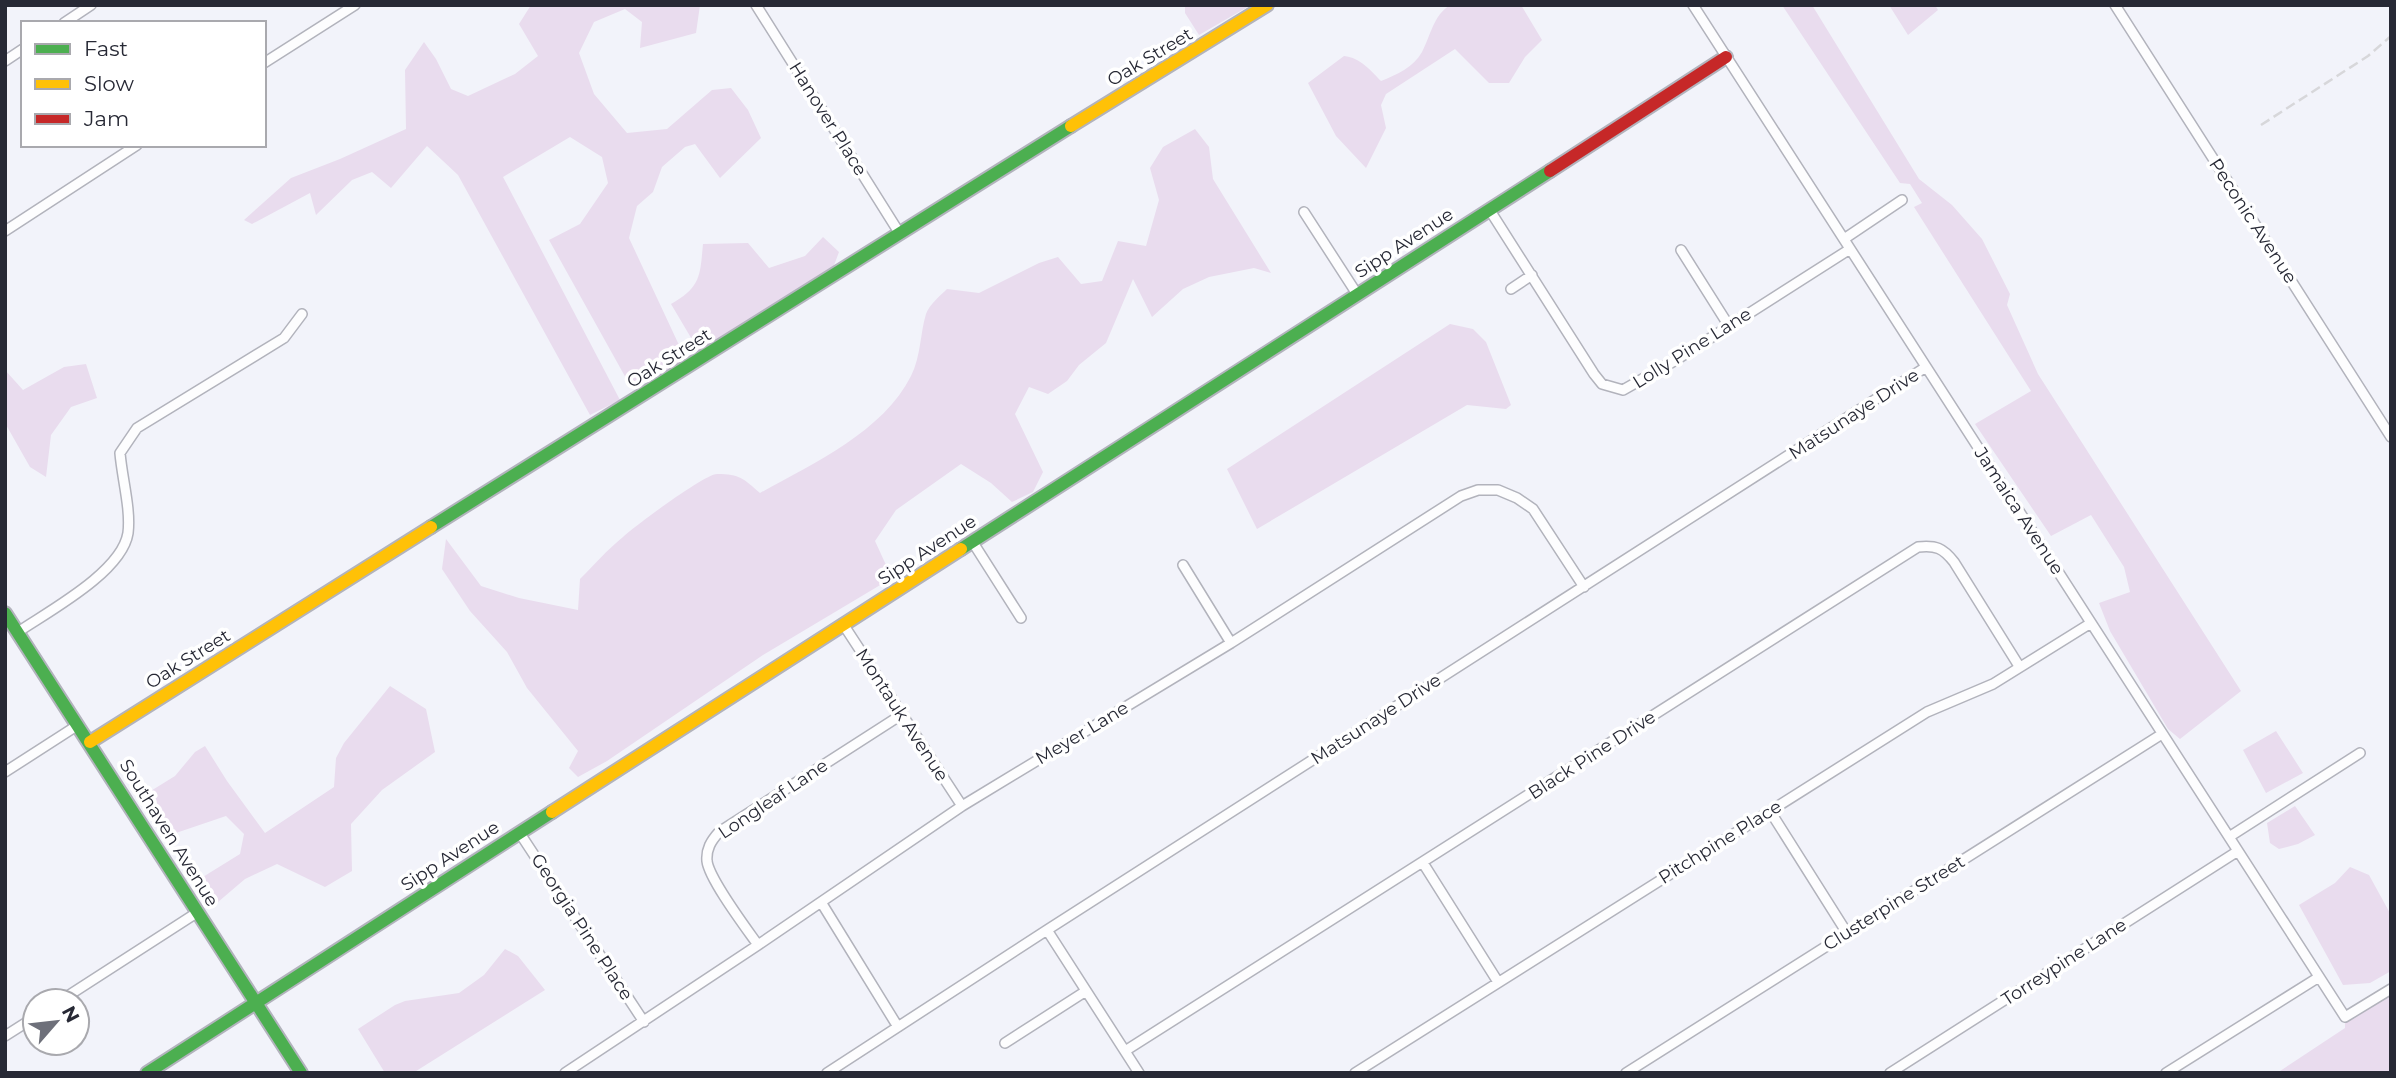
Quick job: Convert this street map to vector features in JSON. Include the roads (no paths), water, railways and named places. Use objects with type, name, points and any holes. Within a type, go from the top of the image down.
[{"type":"street","points":[[67,21],[91,5]]},
{"type":"street","points":[[266,63],[355,5]]},
{"type":"street","name":"Hanover Place","points":[[756,5],[900,234]]},
{"type":"street","name":"Oak Street","points":[[90,742],[1267,5]]},
{"type":"street","name":"Jamaica Avenue","points":[[1693,5],[2345,1017],[2391,989]]},
{"type":"street","name":"Peconic Avenue","points":[[2115,5],[2391,437]]},
{"type":"street","points":[[5,61],[21,50]]},
{"type":"street","name":"Sipp Avenue","points":[[147,1073],[1726,57]]},
{"type":"street","points":[[5,230],[135,147]]},
{"type":"street","points":[[1844,239],[1902,200]]},
{"type":"street","name":"Lolly Pine Lane","points":[[1489,209],[1594,374],[1602,384],[1623,390],[1850,249]]},
{"type":"street","points":[[1304,212],[1357,294]]},
{"type":"street","points":[[1681,250],[1729,326]]},
{"type":"street","points":[[1510,289],[1532,275]]},
{"type":"street","points":[[18,632],[113,563],[127,537],[129,517],[120,453],[137,428],[284,338],[302,314]]},
{"type":"street","name":"Matsunaye Drive","points":[[827,1073],[1046,930],[1926,368]]},
{"type":"street","name":"Meyer Lane","points":[[565,1073],[962,806],[1231,643],[1461,496],[1478,490],[1498,490],[1533,509],[1584,587]]},
{"type":"street","points":[[972,541],[1021,618]]},
{"type":"street","name":"Black Pine Drive","points":[[1125,1051],[1918,547],[1934,545],[1950,556],[2020,666]]},
{"type":"street","points":[[1184,565],[1231,643]]},
{"type":"street","name":"Southaven Avenue","points":[[5,613],[301,1073]]},
{"type":"street","name":"Pitchpine Place","points":[[1355,1073],[1927,712],[1993,684],[2091,622]]},
{"type":"street","name":"Montauk Avenue","points":[[843,624],[962,806]]},
{"type":"street","name":"Longleaf Lane","points":[[758,945],[715,879],[707,862],[709,843],[719,832],[901,715]]},
{"type":"street","points":[[5,772],[78,725]]},
{"type":"street","name":"Clusterpine Street","points":[[1626,1073],[2162,734]]},
{"type":"street","points":[[2229,837],[2360,753]]},
{"type":"street","points":[[1770,811],[1847,933]]},
{"type":"street","name":"Georgia Pine Place","points":[[519,832],[644,1022]]},
{"type":"street","name":"Torreypine Lane","points":[[1890,1073],[2238,851]]},
{"type":"street","points":[[1423,863],[1498,982]]},
{"type":"street","points":[[821,902],[898,1027]]},
{"type":"street","points":[[82,987],[198,912]]},
{"type":"street","points":[[1046,930],[1139,1073]]},
{"type":"street","points":[[2166,1073],[2319,977]]},
{"type":"street","points":[[1005,1043],[1086,991]]},
{"type":"street","points":[[5,1037],[21,1026]]},
{"type":"railway","points":[[2261,125],[2368,56],[2391,36]]}]
